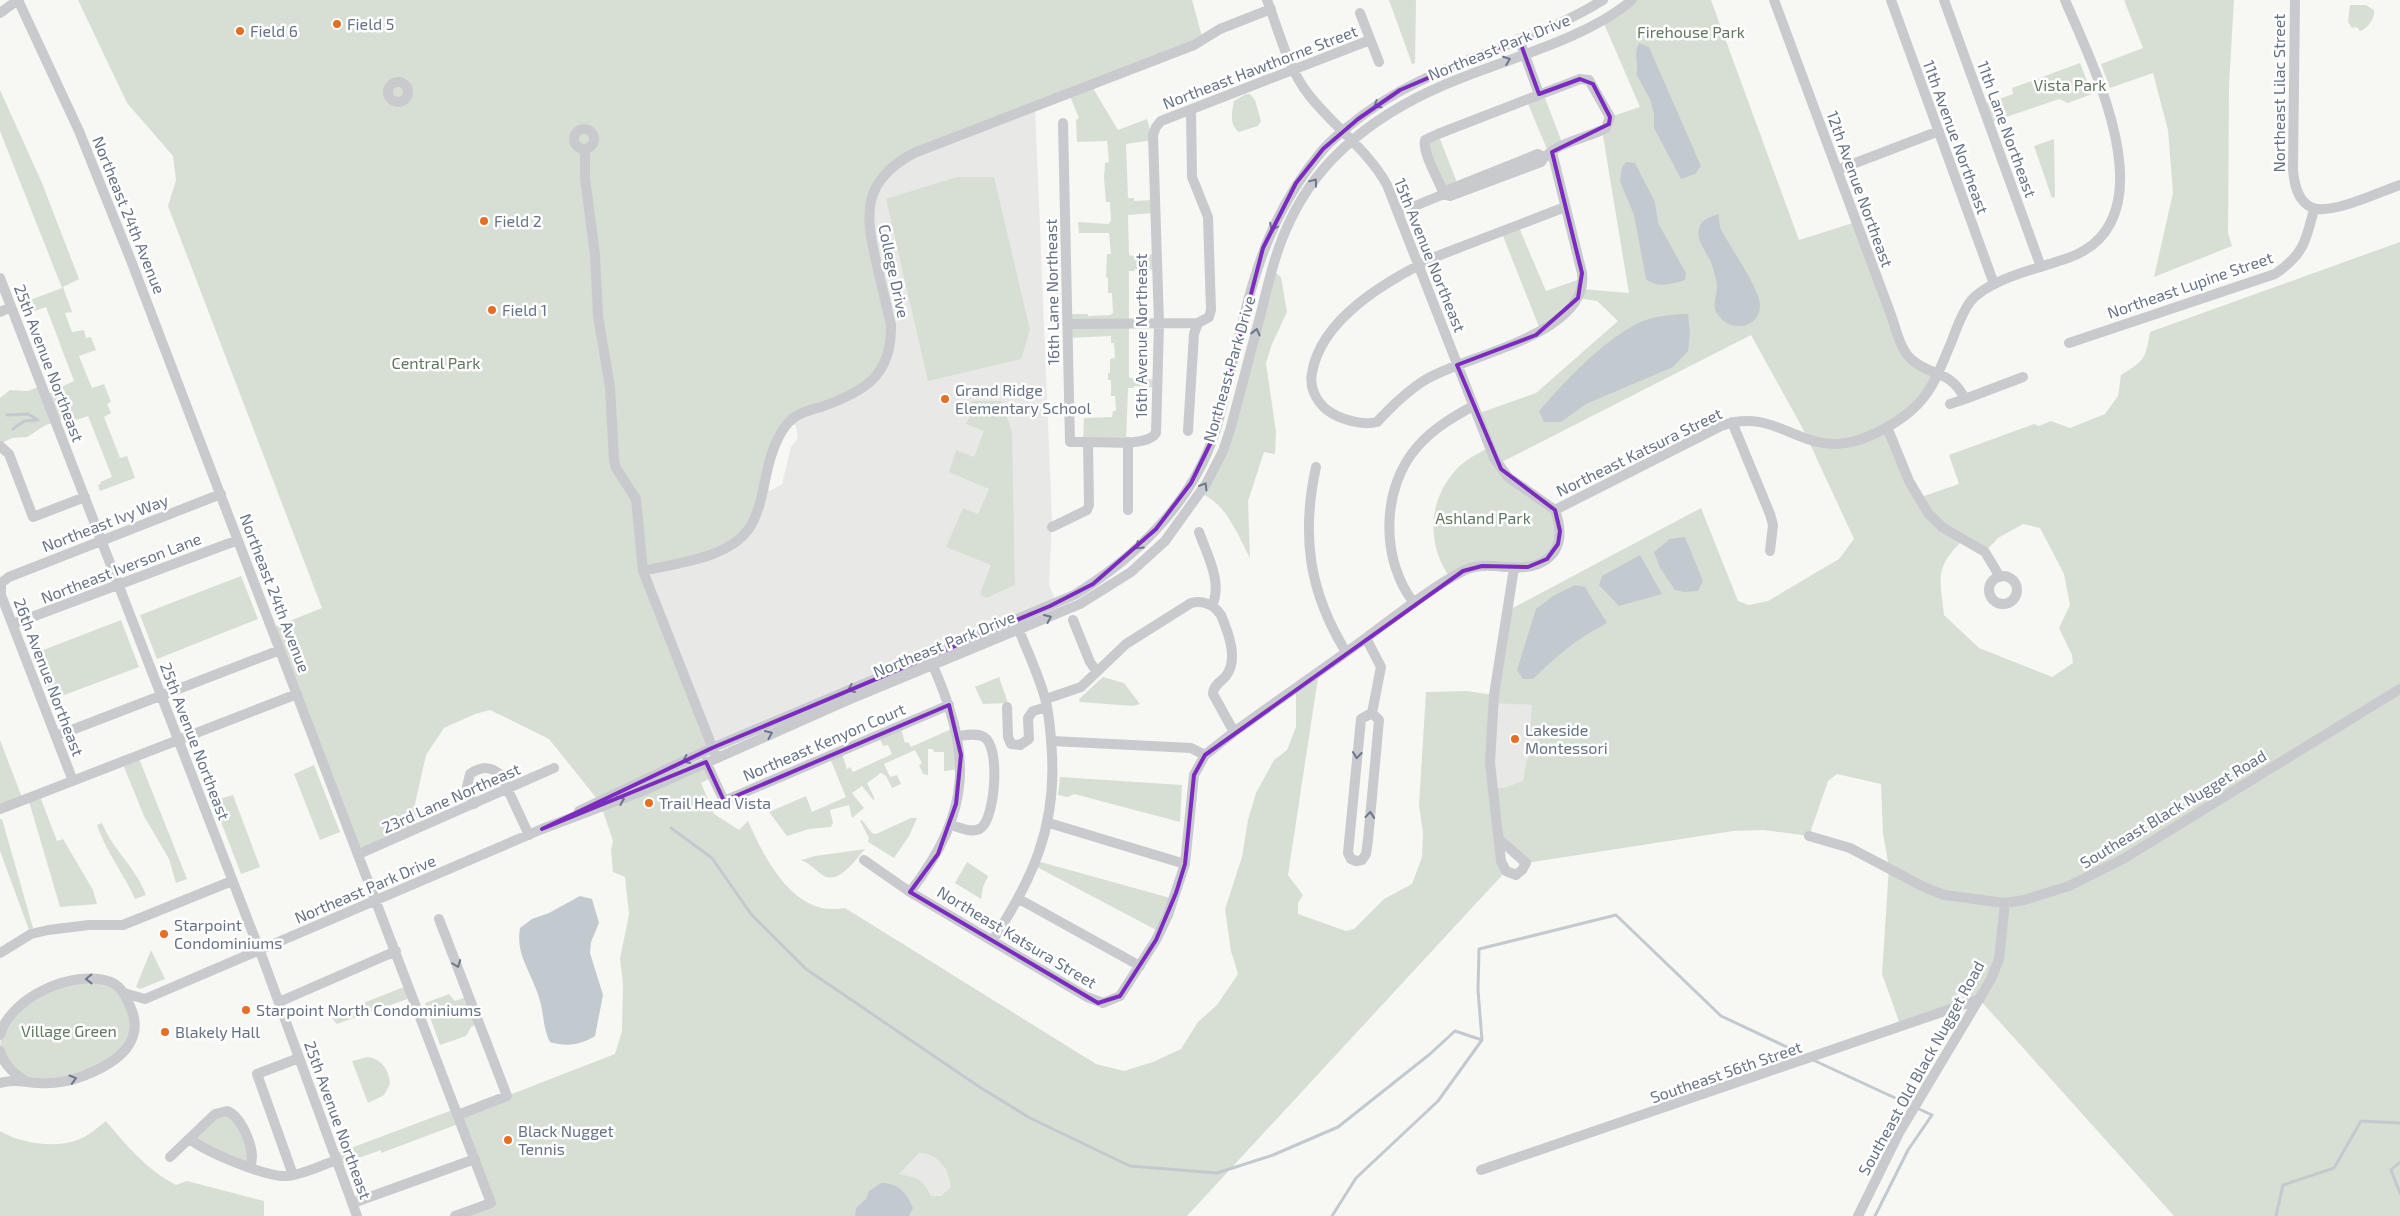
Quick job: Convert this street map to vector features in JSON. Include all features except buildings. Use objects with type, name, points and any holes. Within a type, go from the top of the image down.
[{"type":"street","points":[[0,13],[18,0]]},
{"type":"street","name":"Northeast 24th Avenue","points":[[18,0],[79,130],[377,900],[491,1203],[455,1216]]},
{"type":"street","name":"Northeast Park Drive","points":[[1017,625],[1074,595],[1112,570],[1156,529],[1186,490],[1214,436],[1251,288],[1263,248],[1296,183],[1323,150],[1377,104],[1424,78],[1569,20],[1603,0]]},
{"type":"street","name":"12th Avenue Northeast","points":[[1774,0],[1904,350],[1916,363],[1938,372],[1957,385],[1965,399]]},
{"type":"street","name":"11th Avenue Northeast","points":[[1891,0],[1994,284]]},
{"type":"street","name":"11th Lane Northeast","points":[[1944,0],[2041,267]]},
{"type":"street","name":"Northeast Katsura Street","points":[[864,860],[910,892],[1098,1003],[1109,1002],[1120,996],[1140,966],[1168,914],[1185,864],[1194,775],[1205,755],[1234,732],[1414,603],[1463,571],[1474,567],[1514,568],[1538,564],[1547,559],[1554,552],[1558,544],[1560,530],[1555,510],[1732,422],[1752,420],[1767,422],[1808,440],[1832,444],[1856,441],[1888,427],[1918,405],[1925,397],[1969,303],[1983,290],[1994,284],[2079,254],[2102,236],[2111,223],[2118,205],[2120,170],[2104,95],[2065,0]]},
{"type":"street","name":"Northeast Lilac Street","points":[[2295,0],[2294,182],[2304,202],[2314,209]]},
{"type":"street","name":"Northeast Park Drive","points":[[542,830],[598,800],[1017,625],[1080,604],[1123,577],[1165,541],[1206,484],[1222,451],[1236,408],[1267,289],[1289,222],[1309,188],[1332,158],[1350,141],[1408,101],[1572,36],[1626,2]]},
{"type":"street","name":"15th Avenue Northeast","points":[[1269,5],[1294,70],[1310,96],[1382,175],[1494,458],[1508,477],[1555,510]]},
{"type":"street","name":"College Drive","points":[[643,571],[707,555],[728,546],[739,538],[747,531],[759,508],[769,462],[783,429],[796,416],[856,394],[883,366],[891,338],[891,325],[870,236],[868,215],[875,189],[899,161],[914,153],[1194,45],[1220,28],[1269,5]]},
{"type":"street","points":[[1360,13],[1379,62]]},
{"type":"street","points":[[1519,39],[1539,94]]},
{"type":"street","name":"Northeast Hawthorne Street","points":[[1161,121],[1370,40]]},
{"type":"street","points":[[1398,214],[1444,194],[1450,196],[1541,162],[1548,154],[1561,146],[1606,128],[1610,117],[1593,84],[1585,79],[1539,94],[1425,140],[1424,150],[1426,157],[1436,172],[1444,194]]},
{"type":"street","points":[[1067,324],[1198,323],[1209,317],[1211,310],[1207,210],[1192,177],[1191,110]]},
{"type":"street","name":"16th Avenue Northeast","points":[[1088,442],[1150,440],[1156,433],[1159,324],[1153,135],[1161,121]]},
{"type":"street","name":"16th Lane Northeast","points":[[1063,123],[1070,442],[1088,442]]},
{"type":"street","points":[[1837,170],[1939,132]]},
{"type":"street","points":[[585,150],[585,178],[595,255],[598,316],[610,387],[614,460],[619,474],[636,499],[643,571],[714,752]]},
{"type":"street","points":[[1548,154],[1565,207],[1582,273],[1582,289],[1574,304],[1536,335],[1426,380],[1376,422],[1368,425],[1332,414],[1320,404],[1314,393],[1311,378],[1314,363],[1330,331],[1345,315],[1418,265],[1565,207]]},
{"type":"street","points":[[2314,209],[2338,207],[2400,185]]},
{"type":"street","name":"Northeast Lupine Street","points":[[2069,343],[2276,274],[2291,263],[2306,242],[2314,209]]},
{"type":"street","name":"25th Avenue Northeast","points":[[0,278],[120,585],[279,1002],[358,1216]]},
{"type":"street","points":[[0,312],[11,307]]},
{"type":"street","points":[[1188,431],[1194,334],[1198,323]]},
{"type":"street","points":[[1950,404],[2023,377]]},
{"type":"street","points":[[1414,603],[1396,571],[1390,546],[1394,488],[1405,463],[1417,447],[1446,420],[1474,406]]},
{"type":"street","points":[[1732,422],[1770,514],[1773,525],[1770,551]]},
{"type":"street","points":[[1888,427],[1910,481],[1928,513],[1942,527],[1985,552],[2000,577]]},
{"type":"street","points":[[1052,527],[1087,510],[1089,504],[1088,442]]},
{"type":"street","points":[[1128,442],[1128,510]]},
{"type":"street","points":[[0,446],[9,454],[33,517],[85,497]]},
{"type":"street","points":[[1316,467],[1309,498],[1310,564],[1313,580],[1331,628],[1346,652]]},
{"type":"street","name":"Northeast Ivy Way","points":[[1,583],[9,577],[221,494]]},
{"type":"street","points":[[1198,532],[1217,586],[1216,597],[1212,606]]},
{"type":"street","name":"Northeast Iverson Lane","points":[[13,624],[238,540]]},
{"type":"street","points":[[1500,840],[1490,763],[1492,715],[1514,568]]},
{"type":"street","name":"26th Avenue Northeast","points":[[1,583],[2,594],[73,781]]},
{"type":"street","points":[[1008,707],[1008,737],[1011,744],[1020,745],[1029,739],[1028,718],[1034,711],[1046,703],[1076,690],[1126,644],[1196,601],[1212,606],[1221,615],[1233,656],[1230,670],[1215,686],[1212,694],[1234,732]]},
{"type":"street","points":[[1073,620],[1096,672]]},
{"type":"street","points":[[993,940],[1019,900],[1035,866],[1049,823],[1052,794],[1052,741],[1046,703],[1017,625]]},
{"type":"street","points":[[1366,638],[1381,667],[1372,712],[1361,719],[1348,853],[1351,859],[1356,861],[1362,860],[1366,854],[1368,840],[1379,720],[1372,712]]},
{"type":"street","points":[[56,736],[280,650]]},
{"type":"street","points":[[910,892],[938,854],[951,825],[961,769],[958,736],[949,704],[930,661]]},
{"type":"street","name":"Southeast Black Nugget Road","points":[[1809,836],[1850,848],[1924,887],[1944,895],[2005,903],[2024,900],[2069,886],[2122,859],[2400,689]]},
{"type":"street","points":[[0,809],[297,694]]},
{"type":"street","name":"Northeast Kenyon Court","points":[[706,762],[724,801],[949,704]]},
{"type":"street","points":[[951,825],[974,831],[981,828],[987,822],[994,784],[994,753],[992,745],[985,738],[978,735],[958,736]]},
{"type":"street","points":[[1052,741],[1190,748],[1205,755]]},
{"type":"street","name":"Northeast Park Drive","points":[[145,999],[529,835],[637,794],[706,762],[714,752]]},
{"type":"street","points":[[474,804],[467,787],[470,774],[482,767],[492,768],[501,775],[529,835]]},
{"type":"street","name":"23rd Lane Northeast","points":[[359,854],[554,768]]},
{"type":"street","points":[[1049,823],[1185,864]]},
{"type":"street","points":[[0,953],[31,934],[48,930],[89,925],[123,925],[232,881]]},
{"type":"street","points":[[1019,900],[1140,966]]},
{"type":"street","name":"Southeast Old Black Nugget Road","points":[[1858,1216],[1899,1133],[1980,999],[1999,959],[2005,903]]},
{"type":"street","points":[[439,918],[507,1096],[458,1115]]},
{"type":"street","points":[[279,1002],[396,951]]},
{"type":"street","points":[[0,1035],[10,1017],[22,1004],[50,987],[64,982],[94,979],[112,982],[124,993],[136,1018]]},
{"type":"street","points":[[0,1083],[15,1080],[44,1084],[71,1081],[111,1062],[130,1043],[136,1029],[136,1018],[145,999],[124,993]]},
{"type":"street","name":"Southeast 56th Street","points":[[1481,1170],[1980,999]]},
{"type":"street","points":[[292,1175],[257,1074],[299,1058]]},
{"type":"street","points":[[1,1059],[11,1070],[25,1080]]},
{"type":"street","points":[[170,1157],[215,1114],[222,1111],[232,1113],[240,1121],[252,1153],[250,1166]]},
{"type":"street","points":[[190,1139],[215,1155],[273,1175],[292,1175],[337,1160]]},
{"type":"street","points":[[353,1203],[475,1159]]},
{"type":"highlighted area","points":[[1519,39],[1539,94],[1580,79],[1593,84],[1610,117],[1609,124],[1552,152],[1582,273],[1578,298],[1536,335],[1457,365],[1501,469],[1555,510],[1560,531],[1558,544],[1547,559],[1528,567],[1482,566],[1463,571],[1205,755],[1194,775],[1185,864],[1176,893],[1156,940],[1120,996],[1098,1003],[910,892],[938,854],[956,804],[961,755],[949,705],[724,801],[706,762],[542,829],[712,748],[1050,606],[1093,584],[1156,529],[1191,483],[1214,436],[1263,248],[1296,183],[1323,149],[1358,119],[1400,90]]},
{"type":"shaded area","points":[[1639,43],[1649,47],[1701,166],[1695,174],[1681,179],[1654,128],[1654,114],[1650,99],[1636,74],[1636,53]]},
{"type":"shaded area","name":"Grand Ridge Elementary School","points":[[1035,106],[1052,521],[1049,585],[1057,603],[712,748],[643,571],[764,487],[770,491],[782,484],[791,447],[798,438],[796,426],[790,421],[870,236],[870,199],[899,161]]},
{"type":"shaded area","points":[[1626,162],[1635,163],[1655,202],[1658,223],[1686,273],[1685,280],[1660,285],[1646,279],[1634,215],[1620,181],[1622,167]]},
{"type":"shaded area","points":[[1719,214],[1721,229],[1751,280],[1759,300],[1758,315],[1749,324],[1743,326],[1729,324],[1718,315],[1715,304],[1716,279],[1711,263],[1699,239],[1698,234],[1702,223],[1706,219]]},
{"type":"shaded area","points":[[1688,314],[1690,333],[1688,351],[1673,367],[1586,404],[1561,422],[1544,422],[1539,411],[1573,374],[1615,337],[1648,319]]},
{"type":"shaded area","points":[[1685,537],[1703,581],[1698,591],[1685,592],[1675,590],[1660,568],[1654,552],[1670,539]]},
{"type":"shaded area","points":[[1640,555],[1662,594],[1619,606],[1599,585],[1602,576]]},
{"type":"shaded area","points":[[1575,585],[1585,587],[1607,623],[1568,648],[1533,679],[1523,679],[1517,670],[1536,609],[1553,596]]},
{"type":"shaded area","name":"Lakeside Montessori","points":[[1493,702],[1541,706],[1541,732],[1526,762],[1523,781],[1503,788],[1493,787]]},
{"type":"shaded area","points":[[580,896],[592,899],[599,923],[591,942],[590,953],[603,995],[595,1036],[579,1043],[562,1044],[550,1042],[548,1037],[537,991],[522,956],[519,938],[520,928],[532,919],[549,913]]},
{"type":"shaded area","points":[[919,1153],[928,1153],[941,1161],[950,1178],[951,1187],[941,1196],[931,1196],[898,1174]]},
{"type":"shaded area","points":[[881,1183],[897,1187],[904,1193],[913,1208],[909,1216],[855,1216],[856,1208],[866,1199],[869,1191]]},
{"type":"green space","name":"Central Park","points":[[78,0],[1192,0],[1203,40],[1091,85],[1118,130],[1147,119],[1153,140],[1126,144],[1128,198],[1134,198],[1134,201],[1154,200],[1154,213],[1128,215],[1129,255],[1141,257],[1142,255],[1156,254],[1157,270],[1135,269],[1134,271],[1129,271],[1129,377],[1136,380],[1158,379],[1158,388],[1134,386],[1134,388],[1128,388],[1126,442],[1083,442],[1084,418],[1112,417],[1113,411],[1116,411],[1115,396],[1111,396],[1111,380],[1108,380],[1110,359],[1115,358],[1114,343],[1111,343],[1111,336],[1067,338],[1067,314],[1088,314],[1088,316],[1110,315],[1113,313],[1112,293],[1108,293],[1108,278],[1106,277],[1107,254],[1111,254],[1109,233],[1079,233],[1078,222],[1108,224],[1111,221],[1110,202],[1106,202],[1104,178],[1105,163],[1109,162],[1107,141],[1077,142],[1076,120],[1079,118],[1069,94],[914,153],[888,172],[868,215],[891,325],[888,349],[866,386],[796,416],[783,429],[755,518],[728,546],[643,571],[712,748],[598,800],[549,739],[490,710],[475,714],[444,728],[426,755],[415,804],[418,828],[359,854],[272,628],[322,608],[168,206],[176,180],[173,156],[127,103]]},
{"type":"green space","points":[[1389,0],[1416,0],[1415,63],[1412,64]]},
{"type":"green space","points":[[1632,0],[1711,0],[1799,240],[1856,222],[1905,350],[1938,372],[1931,387],[1888,427],[1918,498],[1959,484],[1949,455],[2034,424],[2039,426],[2051,421],[2070,428],[2105,414],[2118,396],[2121,375],[2143,358],[2150,332],[2400,242],[2400,1216],[2174,1216],[1980,1000],[1901,1027],[1882,974],[1889,867],[1883,834],[1881,784],[1837,774],[1828,781],[1809,836],[1764,830],[1733,831],[1526,863],[1500,840],[1506,871],[1187,1216],[455,1216],[491,1202],[461,1123],[381,1153],[381,1150],[339,1165],[335,1154],[455,1109],[458,1115],[615,1054],[622,1031],[623,983],[620,959],[629,914],[625,877],[613,872],[611,850],[613,841],[602,808],[706,762],[713,777],[701,783],[714,814],[739,830],[748,821],[773,868],[796,895],[811,904],[827,909],[845,908],[1096,1064],[1124,1071],[1153,1062],[1181,1049],[1198,1022],[1217,1005],[1238,974],[1231,951],[1225,909],[1242,857],[1248,820],[1256,793],[1274,760],[1287,750],[1296,727],[1296,687],[1319,671],[1288,875],[1303,895],[1298,903],[1298,914],[1346,931],[1354,929],[1384,899],[1412,884],[1422,857],[1423,832],[1419,805],[1426,692],[1466,691],[1494,695],[1507,611],[1701,508],[1738,601],[1749,605],[1768,601],[1839,559],[1854,539],[1803,429],[1751,335],[1498,464],[1555,510],[1558,544],[1538,563],[1488,566],[1451,579],[1443,566],[1434,539],[1435,510],[1439,496],[1455,471],[1467,460],[1490,447],[1477,414],[1536,393],[1618,321],[1597,301],[1578,298],[1541,332],[1501,231],[1518,225],[1546,291],[1583,278],[1582,289],[1629,293],[1602,130],[1610,117],[1640,107],[1602,19]],"holes":[[[2023,524],[2040,528],[2064,574],[2070,605],[2059,628],[2072,655],[2073,663],[2052,677],[1979,648],[1944,615],[1941,574],[1943,566],[1954,549],[1964,539],[1985,552],[1998,538]],[[1494,703],[1532,705],[1530,731],[1541,732],[1526,762],[1523,781],[1503,788],[1493,787]],[[919,1153],[926,1154],[937,1159],[945,1168],[951,1187],[941,1196],[931,1196],[925,1185],[918,1179],[899,1174]]]},
{"type":"green space","points":[[2124,0],[2234,0],[2229,85],[2228,233],[2232,246],[2154,277],[2173,193],[2168,130],[2153,73],[2110,88],[2101,64],[2143,48]]},
{"type":"green space","points":[[2350,5],[2366,5],[2374,10],[2371,22],[2363,30],[2360,31],[2357,27],[2352,28],[2348,22]]},
{"type":"green space","name":"Vista Park","points":[[2080,63],[2092,94],[2068,103],[2059,99],[1992,122],[1985,104],[2013,94],[2012,88]]},
{"type":"green space","points":[[0,90],[42,183],[79,279],[63,287],[72,312],[65,313],[72,332],[84,330],[86,338],[91,337],[96,350],[79,356],[92,388],[104,384],[111,402],[107,404],[111,413],[104,417],[120,458],[127,456],[135,478],[100,491],[98,485],[101,484],[100,482],[112,477],[88,416],[65,422],[64,419],[46,425],[27,437],[12,438],[0,444],[0,398],[10,390],[28,391],[42,385],[46,395],[74,381],[46,307],[34,311],[30,300],[62,288],[0,131]]},
{"type":"green space","points":[[1543,93],[1563,145],[1549,154],[1526,99]]},
{"type":"green space","points":[[1246,94],[1250,94],[1255,100],[1261,121],[1258,126],[1239,132],[1232,122],[1234,101]]},
{"type":"green space","points":[[1438,134],[1458,185],[1444,194],[1425,140]]},
{"type":"green space","points":[[2054,139],[2055,197],[2052,198],[2034,146]]},
{"type":"green space","points":[[957,177],[994,177],[1030,330],[1021,359],[928,381],[886,199]]},
{"type":"green space","points":[[1272,270],[1281,277],[1287,312],[1272,344],[1266,363],[1276,432],[1275,454],[1264,452],[1248,501],[1250,558],[1236,530],[1224,512],[1217,504],[1200,493],[1222,451]]},
{"type":"green space","points":[[971,401],[1002,401],[1012,433],[1015,585],[986,598],[980,594],[991,565],[946,547],[963,508],[978,514],[989,489],[949,472],[956,450],[974,457],[984,431],[966,424],[973,410]]},
{"type":"green space","points":[[241,576],[258,619],[157,659],[140,615]]},
{"type":"green space","points":[[121,620],[139,667],[51,700],[33,654]]},
{"type":"green space","points":[[999,677],[1008,703],[983,704],[975,687]]},
{"type":"green space","points":[[1103,677],[1124,683],[1140,704],[1133,706],[1080,702],[1079,699]]},
{"type":"green space","points":[[900,725],[905,743],[908,742],[911,747],[956,727],[961,769],[944,771],[944,752],[934,752],[933,749],[928,749],[928,775],[923,774],[919,765],[922,763],[915,750],[884,764],[890,777],[897,775],[901,784],[892,788],[886,776],[881,773],[867,783],[874,801],[862,786],[852,793],[864,808],[852,818],[849,805],[830,810],[833,823],[831,827],[809,829],[787,836],[769,812],[806,796],[812,812],[846,797],[829,756],[841,750],[847,769],[850,767],[853,772],[892,754],[888,745],[883,746],[878,735]]},
{"type":"green space","points":[[0,740],[23,800],[0,809]]},
{"type":"green space","points":[[138,756],[187,879],[176,883],[169,859],[144,816],[122,762]]},
{"type":"green space","points":[[314,765],[340,832],[320,840],[294,774]]},
{"type":"green space","points":[[1060,777],[1182,785],[1180,822],[1074,794],[1068,797],[1058,795]]},
{"type":"green space","points":[[39,794],[57,841],[63,839],[93,890],[97,904],[60,907],[28,798]]},
{"type":"green space","points":[[233,795],[260,867],[241,874],[213,801]]},
{"type":"green space","points":[[911,818],[917,818],[909,836],[894,858],[868,842],[869,838],[860,821],[862,820],[872,833],[876,834]]},
{"type":"green space","points":[[0,819],[2,819],[33,928],[29,930],[0,851]]},
{"type":"green space","points":[[102,823],[106,832],[136,875],[146,895],[135,899],[101,835],[97,825]]},
{"type":"green space","points":[[865,849],[842,874],[836,877],[824,876],[808,863],[801,860],[815,856]]},
{"type":"green space","points":[[1037,861],[1174,899],[1160,932],[1035,866]]},
{"type":"green space","points":[[967,862],[988,876],[983,887],[981,899],[955,883]]},
{"type":"green space","points":[[151,950],[165,979],[140,989],[136,987]]},
{"type":"green space","name":"Village Green","points":[[64,982],[112,982],[136,1018],[130,1043],[83,1076],[25,1080],[0,1051],[6,1026],[12,1016],[31,1000]]},
{"type":"green space","points":[[409,985],[413,997],[337,1024],[330,1016]]},
{"type":"green space","points":[[449,994],[455,1001],[469,996],[479,1023],[471,1027],[466,1036],[440,1045],[425,1003]]},
{"type":"green space","points":[[368,1057],[377,1060],[384,1066],[390,1084],[384,1095],[368,1103],[352,1061]]},
{"type":"green space","points":[[222,1111],[240,1121],[250,1166],[190,1139]]},
{"type":"green space","points":[[106,1121],[138,1157],[166,1179],[176,1185],[187,1181],[264,1201],[264,1216],[0,1216],[0,1131],[9,1136],[30,1142],[41,1144],[64,1143],[84,1137]]},
{"type":"waterway","points":[[7,415],[28,414],[38,420]]},
{"type":"waterway","points":[[13,429],[24,421],[37,420]]},
{"type":"waterway","points":[[671,828],[712,858],[751,914],[806,969],[978,1086],[1030,1118],[1130,1166],[1217,1173],[1273,1155],[1338,1127],[1430,1054],[1455,1031],[1482,1040]]},
{"type":"waterway","points":[[1332,1216],[1356,1178],[1438,1101],[1482,1040],[1478,990],[1479,949],[1616,915],[1721,1016],[1806,1056]]},
{"type":"waterway","points":[[1813,1060],[1932,1115],[1908,1150],[1875,1216]]},
{"type":"waterway","points":[[2276,1216],[2283,1185],[2334,1168],[2361,1121],[2400,1123]]},
{"type":"waterway","points":[[2400,1162],[2391,1170],[2400,1193]]},
{"type":"place","name":"Field 5","points":[[337,24]]},
{"type":"place","name":"Field 6","points":[[240,31]]},
{"type":"place","name":"Field 2","points":[[484,221]]},
{"type":"place","name":"Field 1","points":[[492,310]]},
{"type":"place","name":"Grand Ridge Elementary School","points":[[945,399]]},
{"type":"place","name":"Lakeside Montessori","points":[[1515,739]]},
{"type":"place","name":"Trail Head Vista","points":[[649,803]]},
{"type":"place","name":"Starpoint Condominiums","points":[[164,934]]},
{"type":"place","name":"Starpoint North Condominiums","points":[[246,1010]]},
{"type":"place","name":"Blakely Hall","points":[[165,1032]]},
{"type":"place","name":"Black Nugget Tennis","points":[[508,1140]]},
{"type":"park label","name":"Firehouse Park","points":[[1691,32]]},
{"type":"park label","name":"Ashland Park","points":[[1483,518]]}]
